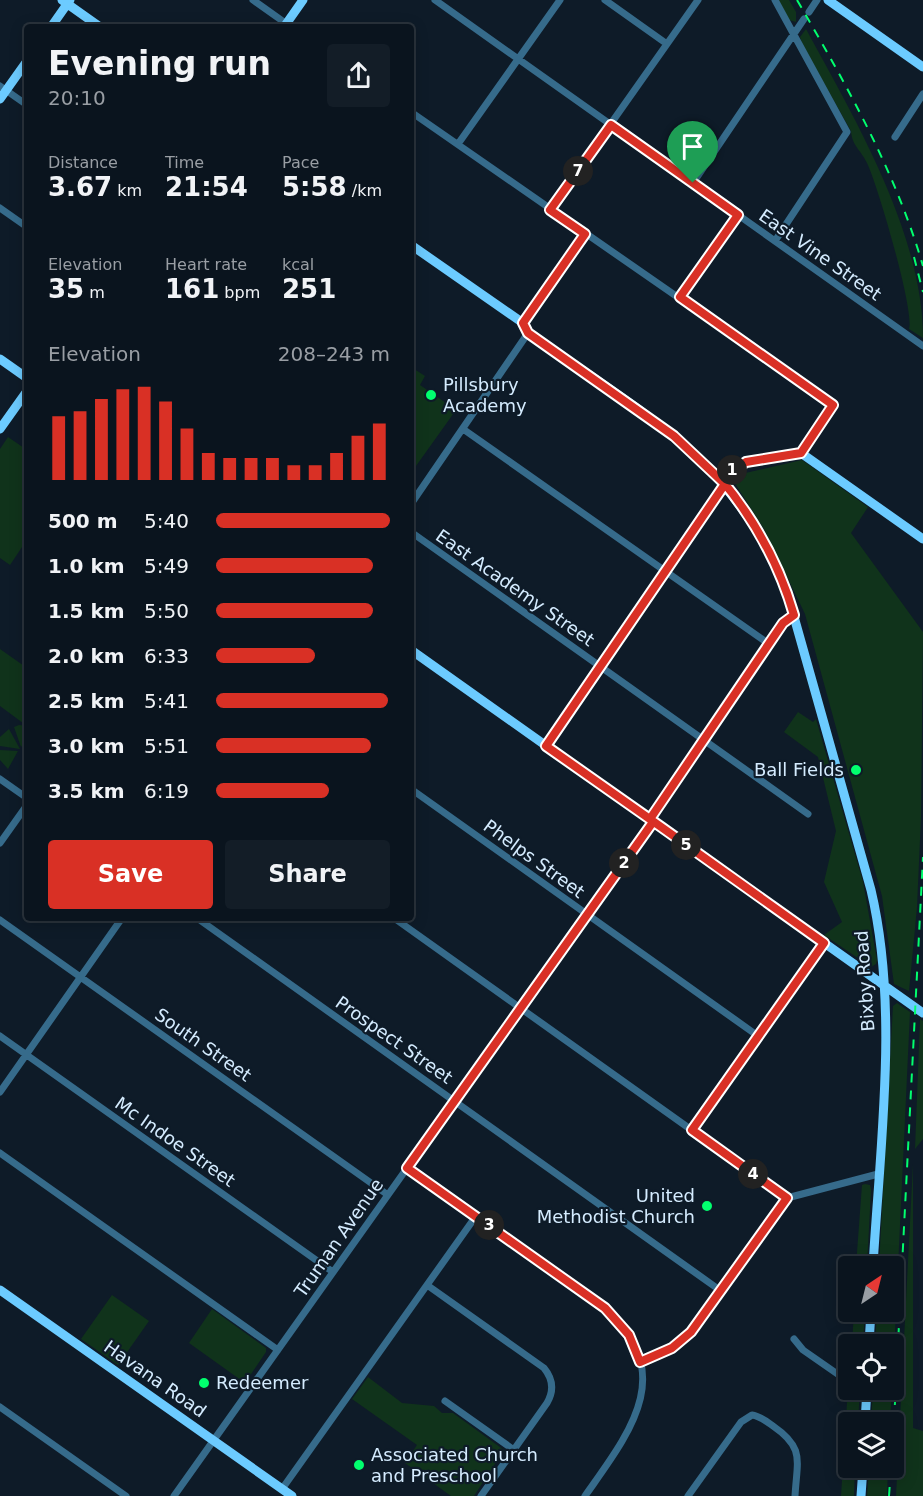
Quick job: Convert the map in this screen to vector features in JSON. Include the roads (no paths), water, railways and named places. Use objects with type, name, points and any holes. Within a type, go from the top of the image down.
[{"type":"main road","points":[[288,24],[303,0]]},
{"type":"main road","points":[[828,0],[923,67]]},
{"type":"main road","points":[[53,24],[66,1],[96,24]]},
{"type":"main road","points":[[0,99],[3,88],[24,64]]},
{"type":"main road","points":[[414,247],[523,323],[528,333]]},
{"type":"main road","name":"Bixby Road","points":[[528,333],[674,436],[723,482],[745,510],[768,548],[794,615],[874,903],[884,986],[885,1041],[874,1256]]},
{"type":"main road","points":[[0,359],[24,376]]},
{"type":"main road","points":[[0,429],[24,395]]},
{"type":"main road","points":[[723,482],[746,462],[801,453],[923,539]]},
{"type":"main road","points":[[414,652],[923,1013]]},
{"type":"main road","name":"Havana Road","points":[[0,1290],[292,1496]]},
{"type":"main road","points":[[861,1496],[862,1478]]},
{"type":"street","points":[[253,0],[284,24]]},
{"type":"street","name":"East Vine Street","points":[[435,0],[923,346]]},
{"type":"street","points":[[458,144],[560,0]]},
{"type":"street","points":[[605,0],[667,44]]},
{"type":"street","points":[[550,210],[698,0]]},
{"type":"street","points":[[775,0],[847,132],[775,241]]},
{"type":"street","points":[[809,12],[817,0]]},
{"type":"street","points":[[693,183],[804,19]]},
{"type":"street","points":[[3,88],[24,103]]},
{"type":"street","points":[[894,137],[923,94]]},
{"type":"street","points":[[414,114],[833,405],[801,453]]},
{"type":"street","points":[[0,208],[24,225]]},
{"type":"street","points":[[680,297],[738,215]]},
{"type":"street","points":[[523,323],[585,234]]},
{"type":"street","points":[[414,500],[528,333]]},
{"type":"street","points":[[463,429],[769,644]]},
{"type":"street","points":[[546,746],[665,572],[723,482]]},
{"type":"street","name":"East Academy Street","points":[[414,534],[808,814]]},
{"type":"street","name":"Truman Avenue","points":[[174,1496],[587,915],[783,623],[794,615]]},
{"type":"street","points":[[0,779],[24,796]]},
{"type":"street","name":"Phelps Street","points":[[414,791],[758,1036]]},
{"type":"street","points":[[0,843],[24,809]]},
{"type":"street","name":"South Street","points":[[0,920],[388,1195]]},
{"type":"street","points":[[0,1092],[120,921]]},
{"type":"street","name":"Prospect Street","points":[[201,921],[721,1291]]},
{"type":"street","points":[[398,921],[787,1198]]},
{"type":"street","points":[[692,1130],[824,943]]},
{"type":"street","name":"Mc Indoe Street","points":[[0,1036],[333,1272]]},
{"type":"street","points":[[0,1153],[278,1350]]},
{"type":"street","points":[[407,1168],[613,1315],[629,1335],[640,1362],[642,1391],[637,1416],[625,1439],[585,1496]]},
{"type":"street","points":[[640,1362],[660,1355],[681,1341],[700,1321],[787,1198],[878,1174]]},
{"type":"street","points":[[282,1489],[476,1216]]},
{"type":"street","points":[[427,1285],[548,1373],[552,1386],[550,1398],[481,1496]]},
{"type":"street","points":[[794,1339],[803,1350],[838,1374]]},
{"type":"street","points":[[445,1401],[514,1450]]},
{"type":"street","points":[[0,1407],[126,1496]]},
{"type":"street","points":[[688,1496],[741,1422],[752,1415],[762,1418],[787,1436],[795,1446],[795,1496]]},
{"type":"railway","points":[[797,0],[834,64],[884,162],[899,196],[923,266]]},
{"type":"railway","points":[[914,257],[923,292]]},
{"type":"railway","points":[[895,1412],[923,857]]},
{"type":"railway","points":[[889,1496],[890,1478]]},
{"type":"place","name":"Pillsbury Academy","points":[[431,395]]},
{"type":"place","name":"Ball Fields","points":[[856,770]]},
{"type":"place","name":"United Methodist Church","points":[[707,1206]]},
{"type":"place","name":"Redeemer","points":[[204,1383]]},
{"type":"place","name":"Associated Church and Preschool","points":[[359,1465]]}]
